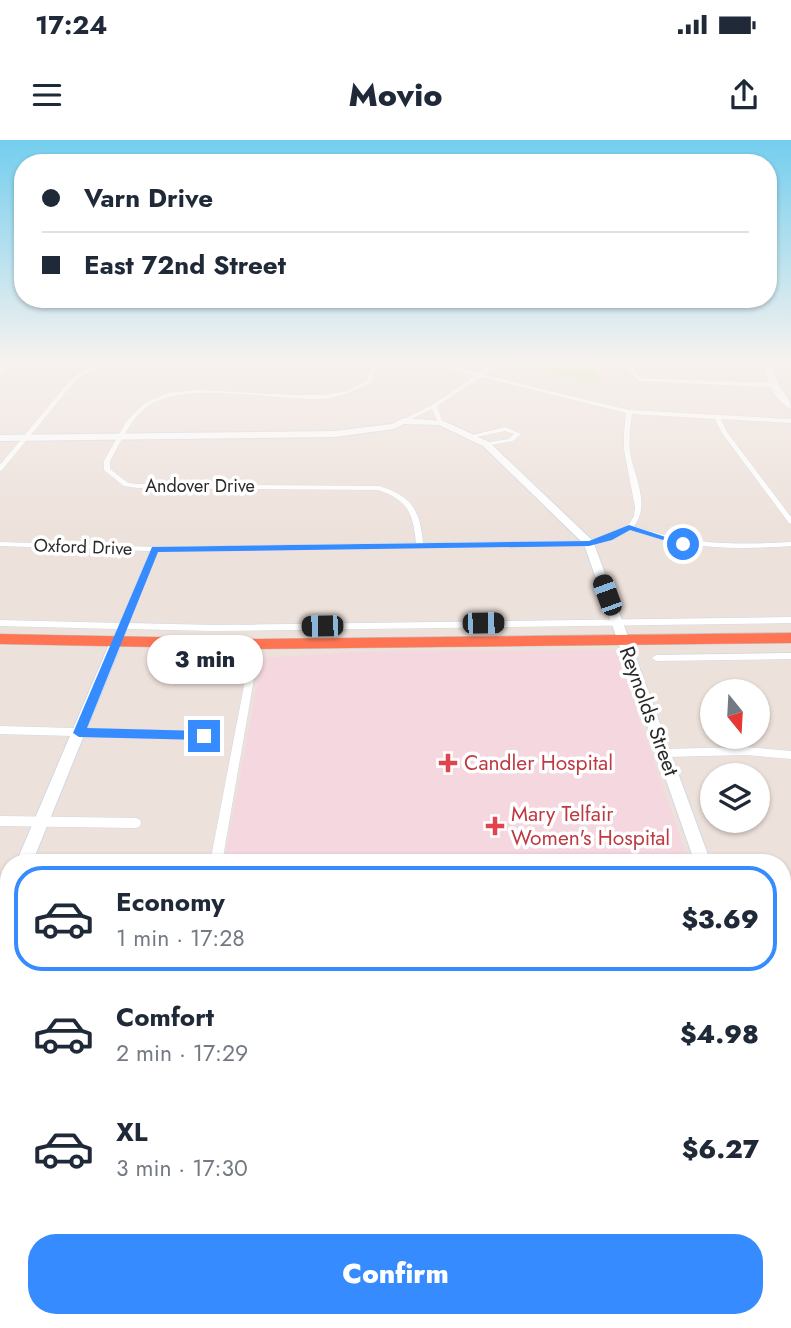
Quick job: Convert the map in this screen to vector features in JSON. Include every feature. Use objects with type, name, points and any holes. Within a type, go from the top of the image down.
[{"type":"highway","points":[[0,639],[256,644],[791,638]]},
{"type":"street","points":[[0,469],[44,416]]},
{"type":"street","name":"Andover Drive","points":[[135,416],[107,461],[107,470],[126,485],[379,488],[398,493],[407,502],[414,514],[419,546]]},
{"type":"street","points":[[403,421],[412,416]]},
{"type":"street","points":[[438,416],[441,423]]},
{"type":"street","points":[[629,416],[627,447],[641,504],[639,516],[629,527],[683,544],[717,549],[791,544]]},
{"type":"street","points":[[685,416],[791,421]]},
{"type":"street","points":[[718,419],[743,458],[791,522]]},
{"type":"street","name":"Reynolds Street","points":[[0,440],[334,434],[394,426],[403,421],[441,423],[486,444],[589,543],[700,854]]},
{"type":"street","points":[[472,436],[505,429],[518,435],[511,440],[486,444]]},
{"type":"street","name":"Oxford Drive","points":[[0,544],[155,549],[589,543],[609,538],[629,527]]},
{"type":"street","points":[[28,854],[155,549]]},
{"type":"street","points":[[0,623],[123,627],[791,620]]},
{"type":"street","points":[[218,854],[256,644]]},
{"type":"street","points":[[656,658],[791,656]]},
{"type":"street","points":[[0,730],[218,736]]},
{"type":"street","points":[[664,753],[746,751],[791,755]]},
{"type":"street","points":[[0,821],[136,823]]},
{"type":"shaded area","name":"Candler Hospital","points":[[613,650],[618,655],[686,854],[226,854],[262,658],[352,652]]},
{"type":"place","name":"Candler Hospital","points":[[448,763]]},
{"type":"place","name":"Mary Telfair Women's Hospital","points":[[495,826]]},
{"type":"route","points":[[204,736],[79,733],[155,549],[589,543],[609,538],[629,527],[683,544]]}]
